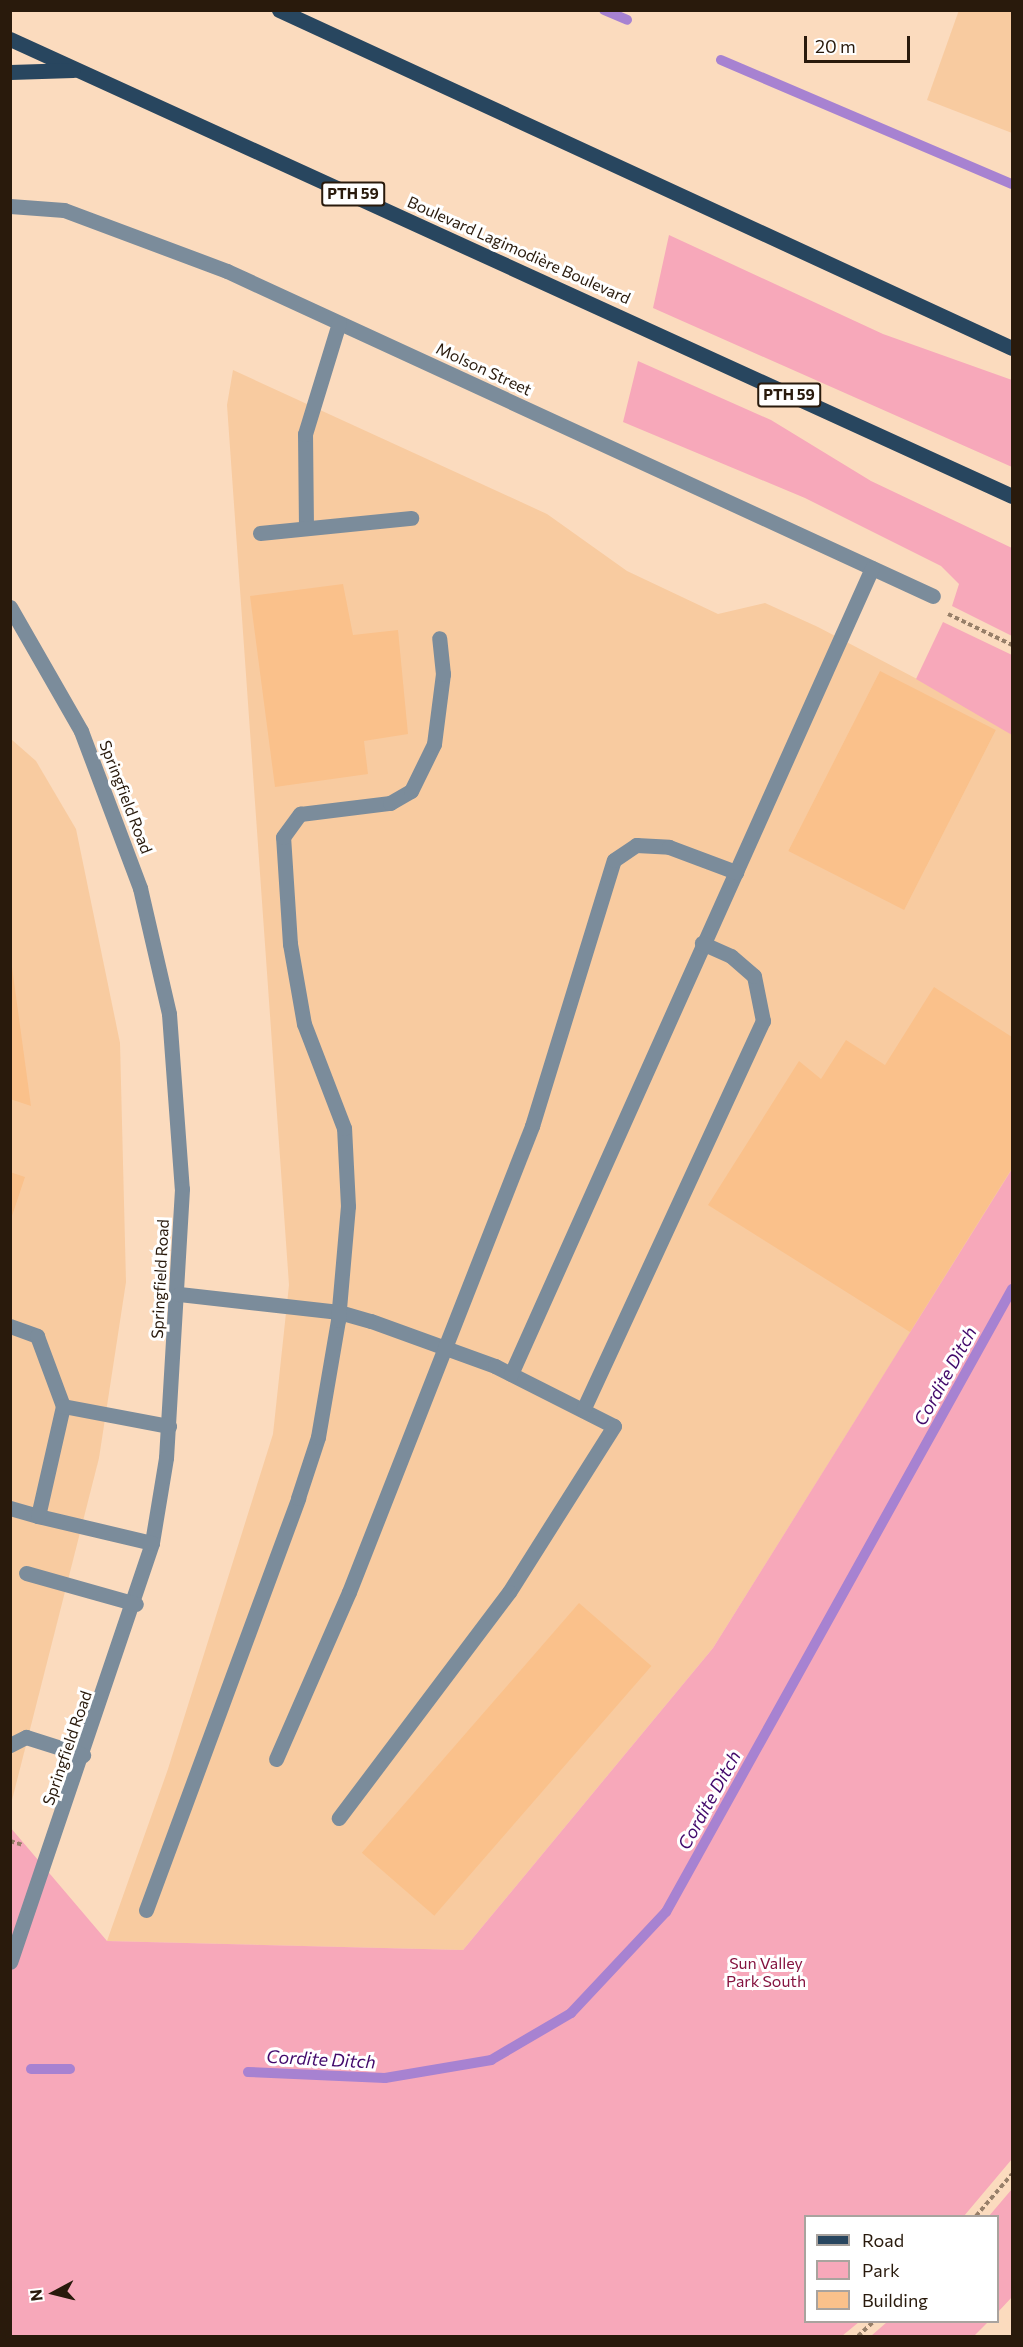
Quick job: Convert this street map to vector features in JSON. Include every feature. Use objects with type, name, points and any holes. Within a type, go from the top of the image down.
[{"type":"main road","points":[[279,10],[1012,348]]},
{"type":"main road","name":"Boulevard Lagimodière Boulevard","points":[[10,39],[1012,496]]},
{"type":"main road","points":[[10,72],[78,69]]},
{"type":"street","name":"Molson Street","points":[[10,206],[55,208],[114,226],[339,322],[933,596]]},
{"type":"street","points":[[306,528],[305,434],[339,322]]},
{"type":"street","points":[[260,533],[411,518]]},
{"type":"street","points":[[511,1374],[872,568]]},
{"type":"street","name":"Springfield Road","points":[[10,607],[93,758],[152,930],[175,1069],[182,1189],[179,1293],[169,1426],[152,1543],[136,1604],[10,1962]]},
{"type":"street","points":[[146,1910],[298,1498],[318,1437],[339,1312],[348,1206],[344,1128],[304,1024],[290,944],[283,837],[300,814],[390,802],[411,791],[424,772],[438,724],[443,674],[439,638]]},
{"type":"street","points":[[276,1760],[447,1347],[532,1126],[614,860],[636,845],[669,847],[736,872]]},
{"type":"street","points":[[583,1410],[763,1021],[754,976],[731,956],[702,944]]},
{"type":"street","points":[[179,1293],[339,1312],[447,1347],[511,1374],[614,1426],[509,1592],[339,1818]]},
{"type":"street","points":[[10,1326],[37,1336],[63,1406],[38,1516]]},
{"type":"street","points":[[63,1406],[169,1426]]},
{"type":"street","points":[[10,1508],[152,1543]]},
{"type":"street","points":[[26,1573],[136,1604]]},
{"type":"street","points":[[10,1746],[26,1737],[83,1755]]},
{"type":"path","points":[[933,596],[947,614],[1012,645]]},
{"type":"path","points":[[978,2215],[1012,2174]]},
{"type":"path","points":[[858,2337],[872,2323]]},
{"type":"shaded area","points":[[959,10],[1012,11],[1012,133],[927,100]]},
{"type":"shaded area","points":[[233,370],[547,514],[627,571],[718,614],[765,603],[818,627],[997,721],[1012,735],[1012,1170],[713,1648],[463,1950],[107,1941],[168,1769],[273,1434],[289,1285],[227,405]]},
{"type":"shaded area","points":[[11,739],[36,761],[76,829],[120,1043],[126,1282],[99,1458],[11,1804]]},
{"type":"green space","points":[[669,235],[883,334],[1012,380],[1012,467],[653,308]]},
{"type":"green space","points":[[638,361],[771,420],[871,481],[1012,548],[1012,636],[952,606],[959,584],[941,566],[805,498],[623,422]]},
{"type":"green space","points":[[943,622],[1012,655],[1012,735],[916,679]]},
{"type":"green space","name":"Sun Valley Park South","points":[[1012,1169],[1012,2159],[965,2215],[804,2215],[804,2323],[858,2323],[842,2336],[11,2336],[10,1827],[107,1941],[463,1950],[713,1648]]},
{"type":"green space","points":[[1012,2189],[1012,2297],[999,2311],[999,2215],[990,2215]]},
{"type":"green space","points":[[886,2323],[987,2323],[974,2336],[871,2336]]},
{"type":"building","points":[[343,584],[353,635],[398,630],[408,734],[364,741],[368,774],[275,787],[250,596]]},
{"type":"building","points":[[880,671],[996,730],[904,910],[788,851]]},
{"type":"building","points":[[12,967],[31,1106],[10,1099]]},
{"type":"building","points":[[934,987],[1012,1037],[1012,1168],[910,1332],[708,1205],[799,1061],[821,1079],[846,1040],[885,1065]]},
{"type":"building","points":[[10,1172],[25,1177],[11,1219],[10,1219]]},
{"type":"building","points":[[579,1603],[651,1666],[434,1916],[362,1853]]},
{"type":"waterway","points":[[604,10],[627,20]]},
{"type":"waterway","points":[[721,60],[1012,184]]},
{"type":"waterway","name":"Cordite Ditch","points":[[248,2072],[385,2078],[491,2060],[571,2013],[666,1912],[1012,1289]]},
{"type":"waterway","name":"Cordite Ditch","points":[[31,2069],[70,2069]]}]
